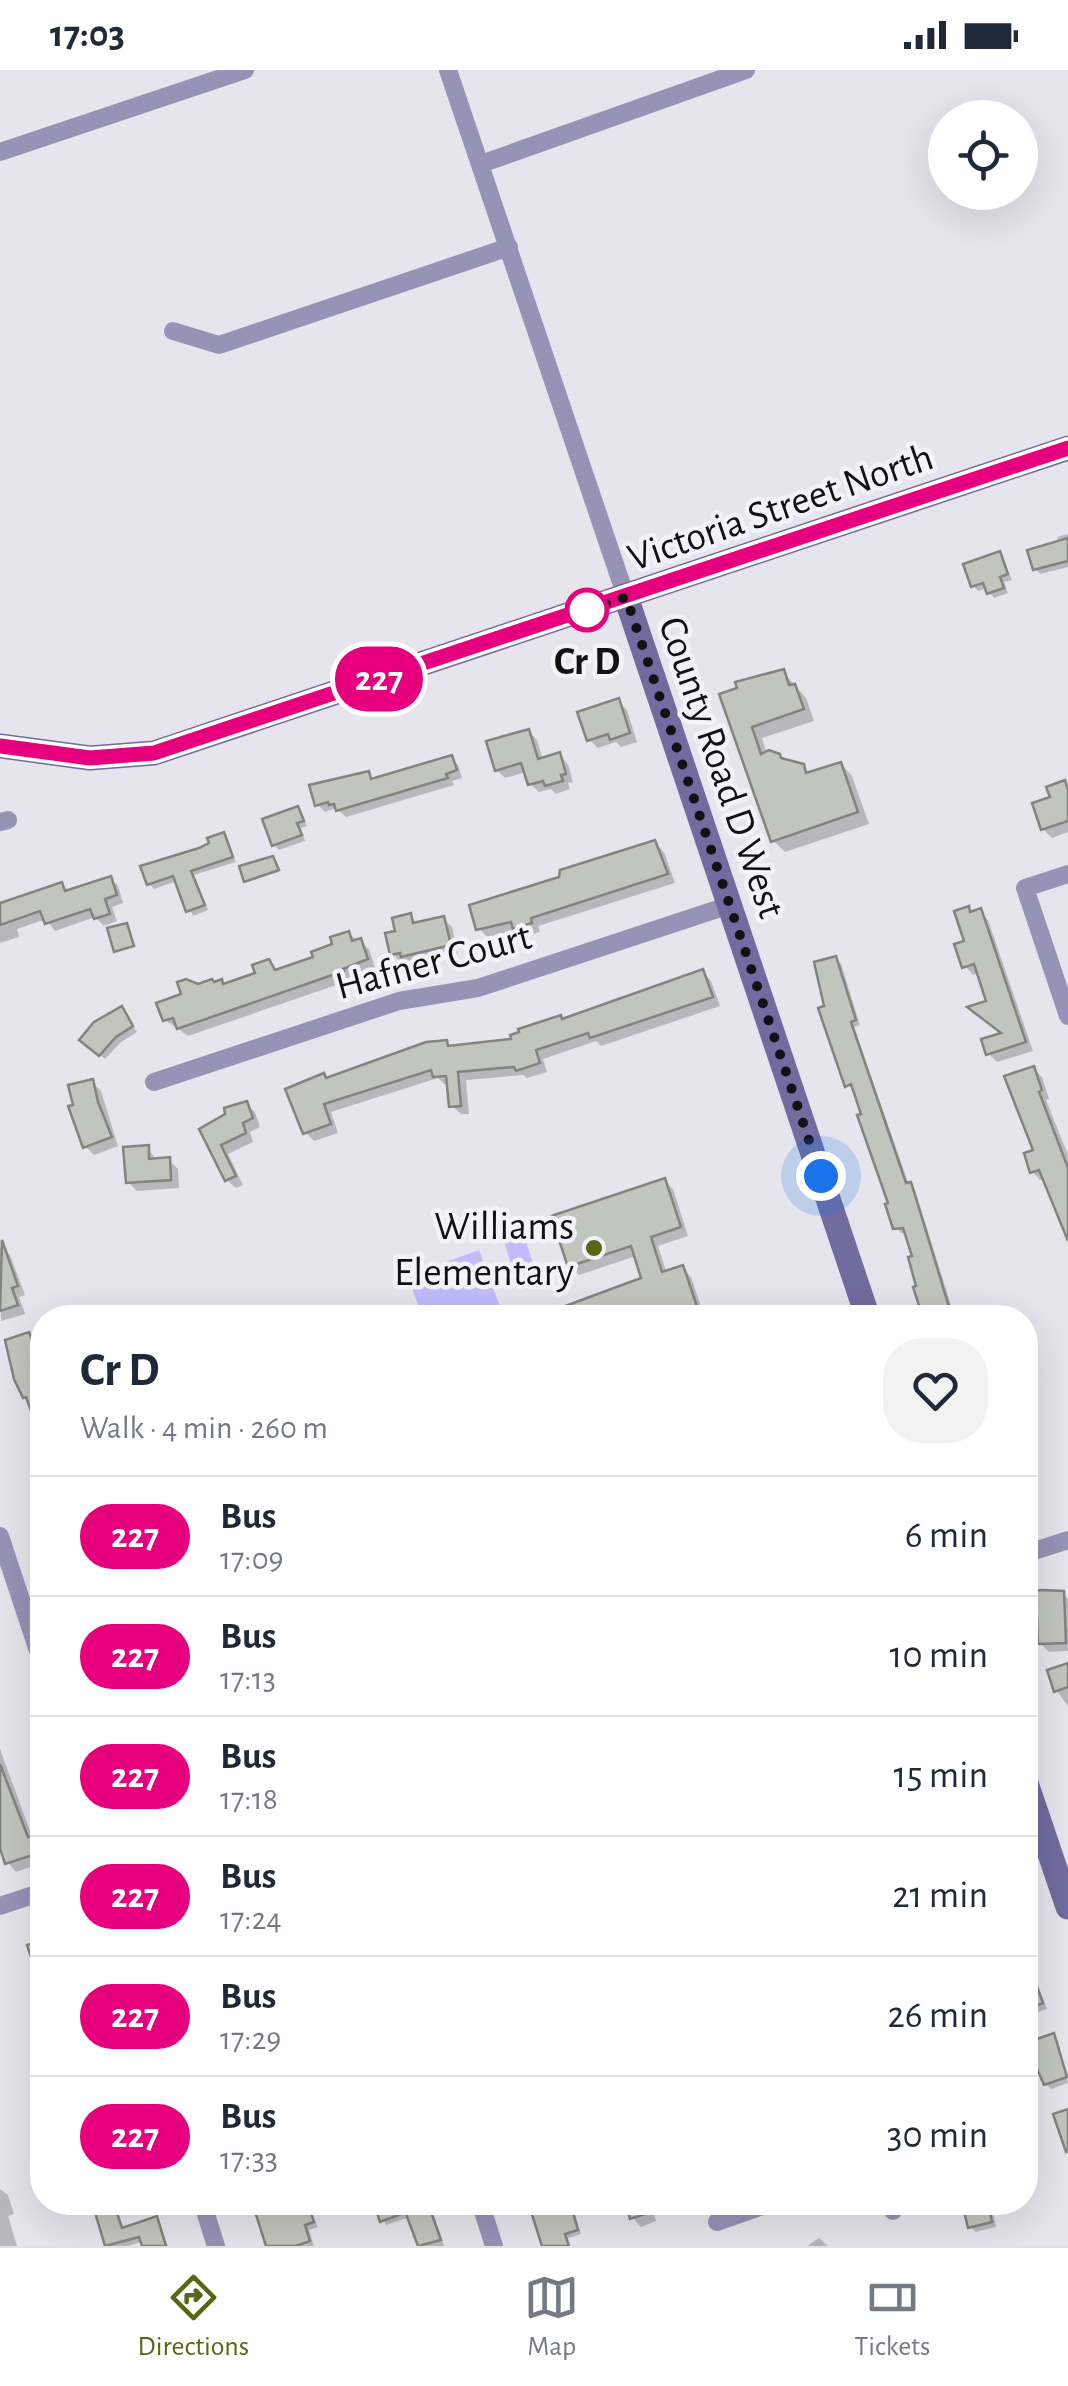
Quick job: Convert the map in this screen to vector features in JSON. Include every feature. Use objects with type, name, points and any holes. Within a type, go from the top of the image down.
[{"type":"street","points":[[0,152],[245,70]]},
{"type":"street","name":"County Road D West","points":[[448,70],[864,1305]]},
{"type":"street","points":[[480,164],[746,70]]},
{"type":"street","points":[[172,331],[220,345],[509,247]]},
{"type":"street","name":"Victoria Street North","points":[[0,746],[90,758],[154,753],[1068,448]]},
{"type":"street","points":[[1068,874],[1025,888],[1068,1016]]},
{"type":"street","name":"Hafner Court","points":[[154,1082],[399,1001],[478,988],[730,905]]},
{"type":"street","points":[[0,1536],[30,1627]]},
{"type":"street","points":[[1038,1550],[1068,1540]]},
{"type":"street","points":[[1038,1818],[1068,1907]]},
{"type":"street","points":[[0,1906],[30,1896]]},
{"type":"street","points":[[206,2215],[216,2246]]},
{"type":"street","points":[[484,2215],[494,2246]]},
{"type":"street","points":[[717,2222],[737,2215]]},
{"type":"shaded area","points":[[522,1229],[538,1279],[518,1286],[502,1235]]},
{"type":"shaded area","points":[[479,1250],[500,1305],[418,1305],[407,1276]]},
{"type":"building","points":[[1068,538],[1068,561],[1033,570],[1027,550]]},
{"type":"building","points":[[1000,551],[1008,574],[1000,577],[1004,588],[987,594],[983,583],[971,587],[963,564]]},
{"type":"building","points":[[784,669],[789,685],[795,684],[804,709],[752,727],[761,754],[769,750],[804,764],[806,773],[841,762],[858,812],[771,842],[719,694],[737,688],[735,682]]},
{"type":"building","points":[[619,698],[630,733],[610,740],[608,734],[587,741],[577,712]]},
{"type":"building","points":[[529,729],[538,759],[560,752],[566,774],[561,775],[563,781],[528,785],[521,763],[495,771],[486,741]]},
{"type":"building","points":[[452,755],[457,770],[446,774],[448,778],[336,811],[334,804],[328,802],[315,806],[309,785],[369,771],[371,779]]},
{"type":"building","points":[[1065,780],[1068,821],[1041,830],[1032,803],[1050,797],[1046,787]]},
{"type":"building","points":[[298,806],[304,821],[297,823],[302,835],[272,846],[262,819]]},
{"type":"building","points":[[224,832],[233,857],[191,871],[205,905],[186,912],[173,876],[147,885],[140,866],[199,848],[209,843],[207,838]]},
{"type":"building","points":[[655,840],[668,874],[531,918],[532,923],[513,929],[511,922],[476,930],[469,905],[559,877],[560,870]]},
{"type":"building","points":[[273,856],[279,870],[244,882],[239,866]]},
{"type":"building","points":[[111,876],[117,895],[105,899],[110,914],[94,919],[90,909],[45,924],[40,911],[0,925],[0,903],[62,882],[65,891]]},
{"type":"building","points":[[969,906],[970,912],[981,908],[1026,1042],[986,1055],[981,1039],[1001,1033],[967,1007],[986,1001],[974,964],[962,968],[954,944],[964,941],[954,911]]},
{"type":"building","points":[[411,913],[413,923],[444,916],[451,945],[401,957],[400,953],[390,955],[385,933],[395,931],[392,918]]},
{"type":"building","points":[[127,923],[134,946],[114,952],[107,928]]},
{"type":"building","points":[[349,931],[352,941],[361,938],[368,959],[344,971],[177,1029],[173,1018],[163,1021],[156,1003],[181,994],[177,982],[186,979],[198,984],[222,979],[223,984],[255,973],[252,965],[269,959],[275,970],[313,957],[311,952],[332,944],[330,937]]},
{"type":"building","points":[[836,956],[856,1020],[851,1022],[906,1183],[911,1182],[948,1305],[919,1305],[908,1257],[912,1256],[903,1228],[893,1229],[851,1084],[845,1087],[818,1008],[824,1006],[814,962]]},
{"type":"building","points":[[703,969],[713,997],[590,1038],[588,1033],[536,1050],[540,1063],[516,1071],[514,1067],[458,1072],[461,1106],[449,1107],[446,1076],[433,1077],[431,1070],[324,1104],[331,1124],[303,1134],[285,1089],[426,1042],[447,1040],[448,1046],[511,1039],[510,1035],[518,1029],[561,1015],[562,1019]]},
{"type":"building","points":[[122,1006],[133,1026],[99,1056],[79,1040],[94,1022]]},
{"type":"building","points":[[1034,1066],[1042,1090],[1039,1092],[1068,1168],[1068,1241],[1039,1170],[1030,1173],[1024,1153],[1033,1150],[1004,1076]]},
{"type":"building","points":[[93,1079],[112,1137],[83,1148],[68,1106],[73,1105],[68,1085]]},
{"type":"building","points":[[247,1101],[253,1118],[243,1123],[246,1133],[221,1145],[236,1176],[225,1181],[199,1129],[225,1114],[224,1108]]},
{"type":"building","points":[[149,1145],[149,1159],[170,1157],[171,1180],[126,1183],[123,1147]]},
{"type":"building","name":"Williams Elementary","points":[[665,1178],[681,1227],[651,1237],[662,1272],[683,1265],[697,1305],[568,1305],[641,1278],[631,1246],[568,1267],[551,1216]]},
{"type":"building","points":[[2,1240],[18,1286],[12,1288],[18,1305],[0,1311]]},
{"type":"building","points":[[29,1332],[30,1408],[14,1379],[5,1340]]},
{"type":"building","points":[[1038,1590],[1064,1591],[1066,1643],[1038,1644]]},
{"type":"building","points":[[1068,1663],[1068,1687],[1054,1692],[1047,1670]]},
{"type":"building","points":[[0,1764],[30,1837],[30,1856],[5,1864],[0,1848]]},
{"type":"building","points":[[1054,2033],[1067,2077],[1044,2085],[1038,2071],[1038,2039]]},
{"type":"building","points":[[1068,2109],[1068,2151],[1066,2152],[1053,2114]]},
{"type":"building","points":[[96,2215],[118,2215],[122,2228],[157,2216],[166,2246],[142,2246],[139,2237],[105,2246]]},
{"type":"building","points":[[256,2215],[312,2215],[314,2222],[305,2225],[310,2241],[296,2246],[266,2246]]},
{"type":"building","points":[[378,2215],[399,2215],[380,2222]]},
{"type":"building","points":[[406,2215],[432,2215],[441,2240],[418,2246]]},
{"type":"building","points":[[532,2215],[574,2215],[578,2230],[565,2234],[569,2246],[542,2246]]},
{"type":"building","points":[[965,2215],[991,2215],[992,2222],[968,2228]]},
{"type":"bus line","name":"227","points":[[0,746],[90,758],[154,753],[1068,448]]},
{"type":"place","name":"Cr D","points":[[587,610]]},
{"type":"place","name":"Williams Elementary","points":[[594,1248]]},
{"type":"route","points":[[587,610],[571,616],[626,597],[821,1176]]}]
